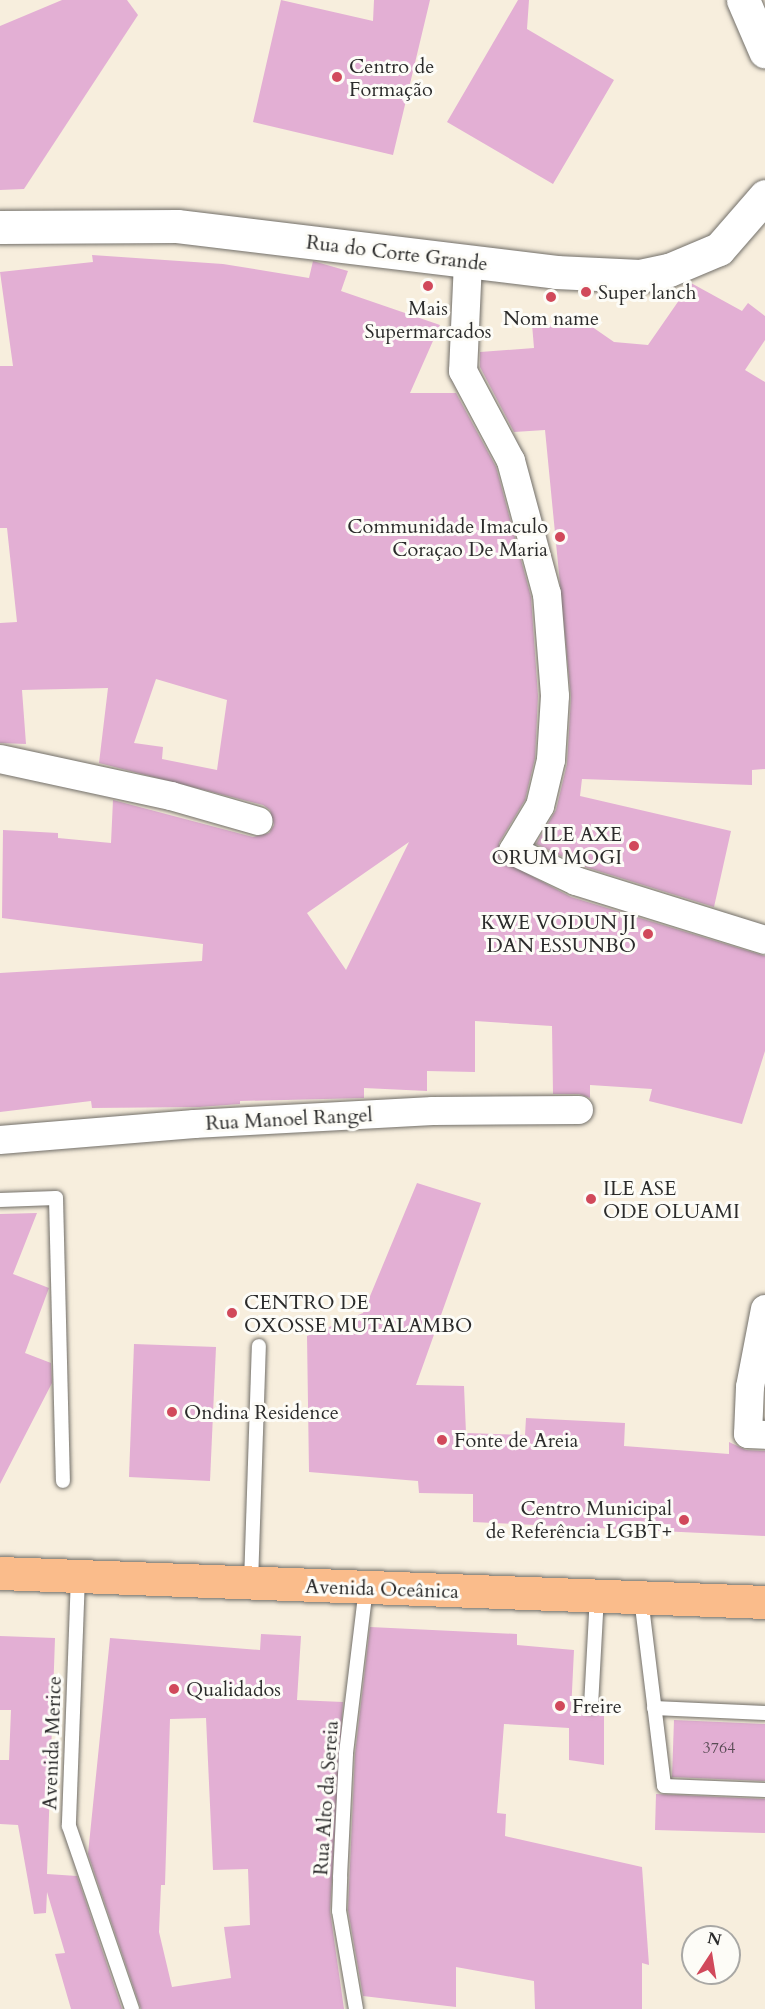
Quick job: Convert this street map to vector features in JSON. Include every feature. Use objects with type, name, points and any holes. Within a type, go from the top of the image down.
[{"type":"main road","name":"Avenida Oceânica","points":[[0,1573],[765,1602]]},
{"type":"street","points":[[743,0],[765,51]]},
{"type":"street","name":"Rua do Corte Grande","points":[[0,227],[177,226],[468,262],[606,276],[640,276],[669,270],[719,249],[765,196]]},
{"type":"street","points":[[468,262],[464,371],[511,461],[548,594],[555,696],[551,760],[540,806],[513,851],[576,881],[765,940]]},
{"type":"street","points":[[0,759],[171,796],[258,821]]},
{"type":"street","name":"Rua Manoel Rangel","points":[[0,1140],[194,1124],[433,1111],[579,1110]]},
{"type":"street","points":[[765,1309],[750,1387],[748,1434],[765,1435]]},
{"type":"lane","points":[[0,1200],[56,1198],[63,1481]]},
{"type":"lane","points":[[251,1583],[259,1346]]},
{"type":"lane","name":"Avenida Merice","points":[[78,1576],[69,1826],[132,2009]]},
{"type":"lane","name":"Rua Alto da Sereia","points":[[356,2009],[344,1953],[340,1877],[346,1753],[366,1588]]},
{"type":"lane","points":[[591,1706],[597,1595]]},
{"type":"lane","points":[[641,1598],[664,1786],[765,1790]]},
{"type":"lane","points":[[654,1708],[765,1713]]},
{"type":"building","points":[[62,0],[127,0],[138,15],[24,189],[0,190],[0,26]]},
{"type":"building","name":"Centro de Formação","points":[[281,0],[373,21],[374,0],[430,0],[393,155],[253,122]]},
{"type":"building","points":[[518,0],[529,0],[527,29],[614,80],[553,184],[447,122]]},
{"type":"building","points":[[92,255],[223,264],[309,278],[313,261],[348,271],[341,291],[440,325],[410,393],[456,393],[496,467],[531,597],[538,696],[535,758],[525,800],[499,843],[499,859],[571,897],[765,956],[765,1051],[742,1124],[649,1101],[652,1089],[590,1085],[590,1098],[579,1094],[553,1094],[552,1026],[475,1021],[475,1072],[427,1071],[427,1091],[364,1088],[364,1098],[240,1101],[240,1104],[199,1107],[92,1108],[91,1101],[0,1112],[0,973],[202,961],[203,944],[2,918],[3,830],[58,833],[58,838],[111,843],[113,800],[253,837],[269,833],[274,825],[270,810],[263,805],[99,763],[108,688],[22,690],[26,744],[0,743],[0,623],[17,622],[7,528],[0,528],[0,366],[13,366],[0,272],[93,262]],"holes":[[[156,679],[227,700],[217,770],[162,759],[163,747],[134,743]],[[409,842],[346,970],[307,913]]]},
{"type":"building","points":[[691,283],[742,311],[748,303],[765,316],[765,340],[745,370],[765,382],[765,769],[752,770],[752,785],[582,779],[580,796],[731,831],[714,907],[582,866],[536,844],[556,810],[567,764],[571,697],[545,430],[514,432],[480,367],[480,352],[534,348],[532,324],[588,324],[614,342],[648,345]]},
{"type":"building","points":[[417,1183],[481,1203],[416,1385],[464,1386],[466,1433],[525,1435],[526,1418],[625,1423],[624,1446],[729,1454],[729,1442],[746,1450],[765,1451],[765,1536],[473,1522],[473,1494],[419,1493],[418,1481],[309,1472],[307,1336],[363,1313]]},
{"type":"building","points":[[37,1213],[13,1274],[49,1288],[25,1353],[51,1363],[52,1383],[0,1484],[0,1214]]},
{"type":"building","name":"Ondina Residence","points":[[134,1344],[216,1347],[210,1481],[129,1477]]},
{"type":"building","points":[[370,1627],[517,1634],[517,1645],[574,1650],[571,1712],[604,1714],[604,1765],[569,1760],[569,1728],[504,1724],[497,1813],[506,1814],[505,1836],[642,1867],[649,1965],[642,1963],[642,2009],[535,2009],[534,1981],[456,1967],[456,2007],[363,1996],[348,1910],[355,1754]]},
{"type":"building","points":[[261,1634],[301,1636],[297,1700],[343,1702],[330,1911],[344,2009],[141,2009],[88,1854],[110,1638],[260,1650]],"holes":[[[206,1718],[213,1870],[248,1869],[250,1925],[224,1927],[231,1978],[172,1987],[159,1932],[161,1885],[165,1885],[170,1719]]]},
{"type":"building","points":[[0,1636],[55,1638],[47,1874],[77,1876],[122,2009],[71,2009],[55,1954],[65,1953],[47,1892],[46,1913],[34,1914],[18,1825],[0,1824],[0,1760],[9,1760],[11,1710],[0,1710]]},
{"type":"building","points":[[674,1720],[765,1724],[765,1781],[672,1777]]},
{"type":"building","points":[[656,1794],[765,1799],[765,1833],[655,1830]]},
{"type":"place","name":"Centro de Formação","points":[[337,77]]},
{"type":"place","name":"Mais Supermarcados","points":[[428,286]]},
{"type":"place","name":"Super lanch","points":[[586,292]]},
{"type":"place","name":"Nom name","points":[[551,297]]},
{"type":"place","name":"Communidade Imaculo Coraçao De Maria","points":[[560,537]]},
{"type":"place","name":"ILE AXE ORUM MOGI","points":[[634,846]]},
{"type":"place","name":"KWE VODUN JI DAN ESSUNBO","points":[[648,934]]},
{"type":"place","name":"ILE ASE ODE OLUAMI","points":[[591,1199]]},
{"type":"place","name":"CENTRO DE OXOSSE MUTALAMBO","points":[[232,1313]]},
{"type":"place","name":"Ondina Residence","points":[[172,1412]]},
{"type":"place","name":"Fonte de Areia","points":[[442,1440]]},
{"type":"place","name":"Centro Municipal de Referência LGBT+","points":[[684,1520]]},
{"type":"place","name":"Qualidados","points":[[174,1689]]},
{"type":"place","name":"Freire","points":[[560,1706]]}]
